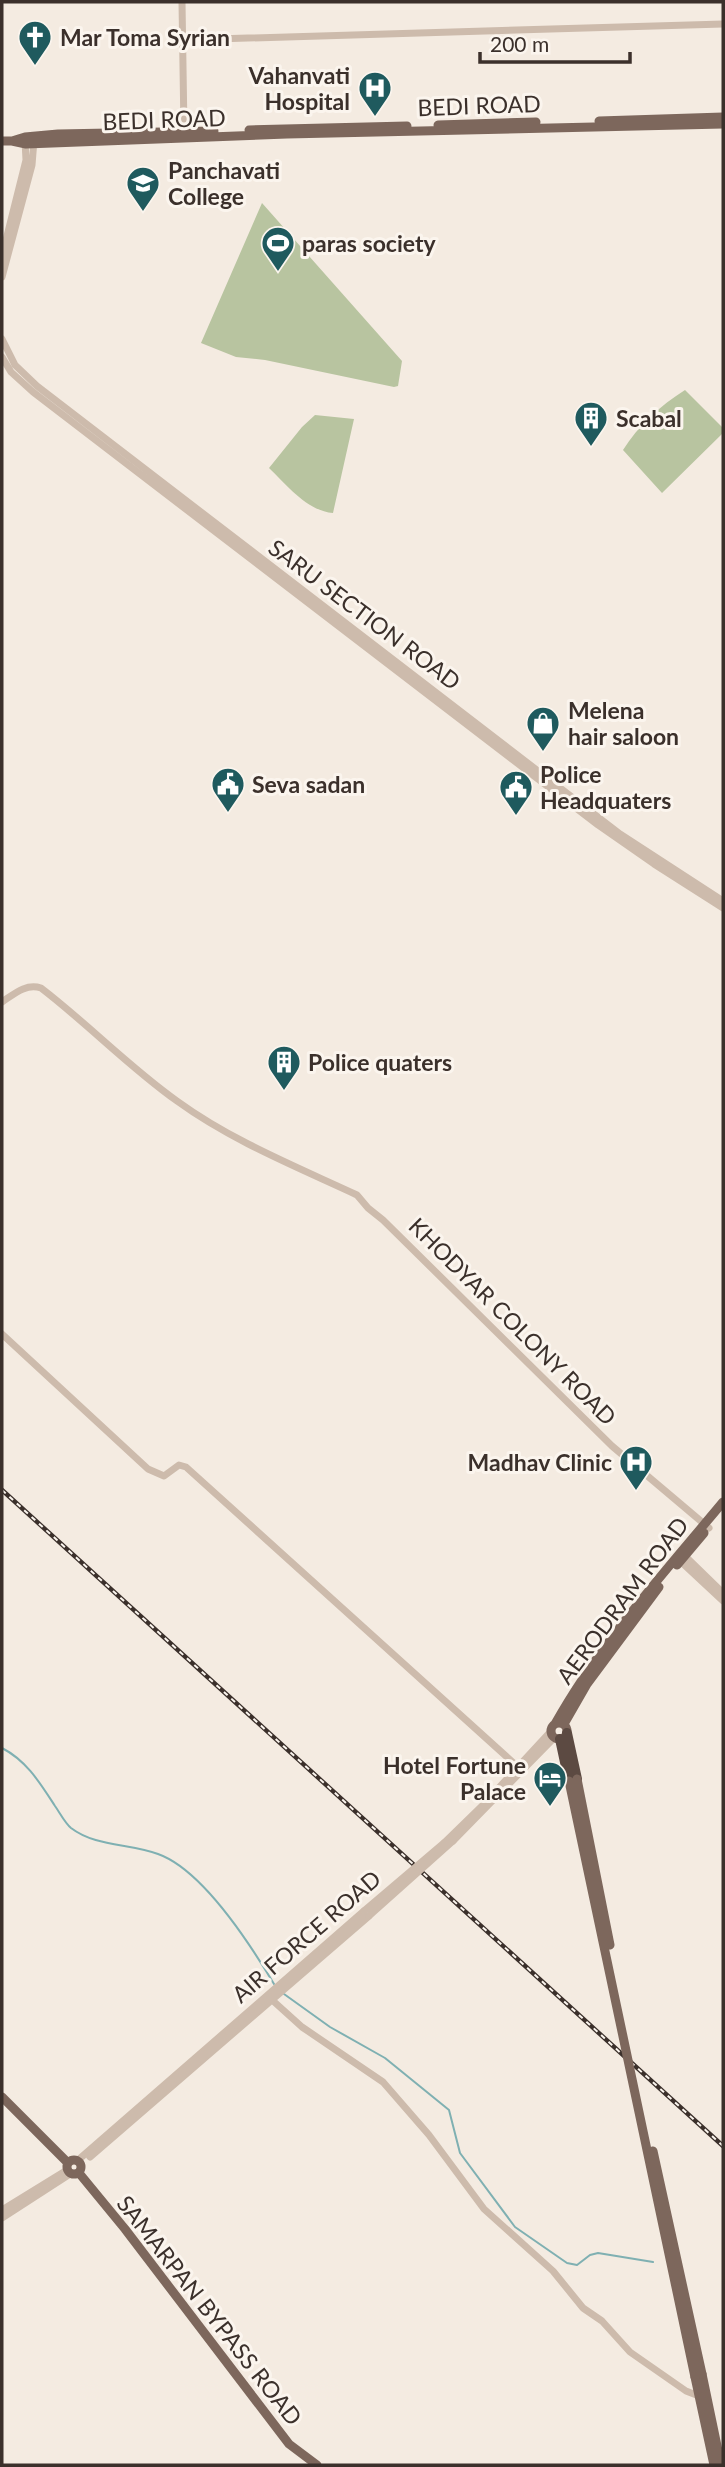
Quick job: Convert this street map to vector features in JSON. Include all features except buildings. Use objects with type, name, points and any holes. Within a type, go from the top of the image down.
[{"type":"highway","points":[[559,1731],[573,1780]]},
{"type":"main road","name":"BEDI ROAD","points":[[2,141],[184,131],[723,117]]},
{"type":"main road","name":"BEDI ROAD","points":[[30,140],[723,124]]},
{"type":"main road","name":"AERODRAM ROAD","points":[[559,1731],[595,1662],[723,1502]]},
{"type":"main road","name":"AERODRAM ROAD","points":[[706,1526],[723,1511]]},
{"type":"main road","points":[[573,1780],[699,2376],[721,2465]]},
{"type":"main road","name":"SAMARPAN BYPASS ROAD","points":[[2,2097],[74,2167],[289,2444],[317,2465]]},
{"type":"main road","points":[[699,2376],[699,2396],[714,2465]]},
{"type":"street","points":[[182,2],[184,131]]},
{"type":"street","points":[[183,40],[723,24]]},
{"type":"street","points":[[2,256],[30,140]]},
{"type":"street","points":[[2,277],[32,165],[30,140]]},
{"type":"street","name":"SARU SECTION ROAD","points":[[2,340],[15,365],[34,384],[620,834],[723,901]]},
{"type":"street","name":"SARU SECTION ROAD","points":[[2,357],[11,372],[30,390],[491,743],[616,838],[723,908]]},
{"type":"street","name":"KHODYAR COLONY ROAD","points":[[2,1002],[25,988],[41,988],[188,1109],[254,1146],[357,1195],[612,1446],[706,1526]]},
{"type":"street","points":[[2,1334],[148,1469],[164,1476],[178,1465],[186,1467],[517,1767]]},
{"type":"street","points":[[680,1556],[723,1593]]},
{"type":"street","points":[[680,1556],[723,1601]]},
{"type":"street","name":"AIR FORCE ROAD","points":[[2,2218],[74,2167],[271,1999],[444,1843],[517,1767],[559,1731]]},
{"type":"street","name":"AIR FORCE ROAD","points":[[2,2210],[74,2167],[453,1841],[559,1731]]},
{"type":"street","points":[[271,1999],[302,2026],[383,2082],[429,2135],[495,2221],[553,2271],[579,2304],[602,2321],[630,2352],[699,2396]]},
{"type":"green space","name":"paras society","points":[[262,203],[402,361],[398,386],[265,360],[236,357],[201,343]]},
{"type":"green space","points":[[685,390],[723,428],[723,433],[662,493],[623,450],[651,417]]},
{"type":"green space","points":[[315,415],[354,419],[333,513],[315,508],[306,502],[269,468]]},
{"type":"waterway","points":[[2,1748],[19,1759],[32,1773],[71,1828],[91,1839],[158,1854],[192,1875],[224,1910],[274,1984]]},
{"type":"waterway","points":[[284,1994],[330,2027],[385,2058],[449,2110],[460,2153],[515,2227],[567,2263],[577,2265],[590,2255],[598,2253],[653,2262]]},
{"type":"railway","points":[[2,1490],[723,2146]]},
{"type":"place","name":"Mar Toma Syrian","points":[[35,67]]},
{"type":"place","name":"Vahanvati Hospital","points":[[375,118]]},
{"type":"place","name":"Panchavati College","points":[[143,213]]},
{"type":"place","name":"paras society","points":[[278,273]]},
{"type":"place","name":"Scabal","points":[[591,448]]},
{"type":"place","name":"Melena hair saloon","points":[[543,753]]},
{"type":"place","name":"Seva sadan","points":[[228,814]]},
{"type":"place","name":"Police Headquaters","points":[[516,817]]},
{"type":"place","name":"Police quaters","points":[[284,1092]]},
{"type":"place","name":"Madhav Clinic","points":[[636,1492]]},
{"type":"place","name":"Hotel Fortune Palace","points":[[550,1808]]}]
